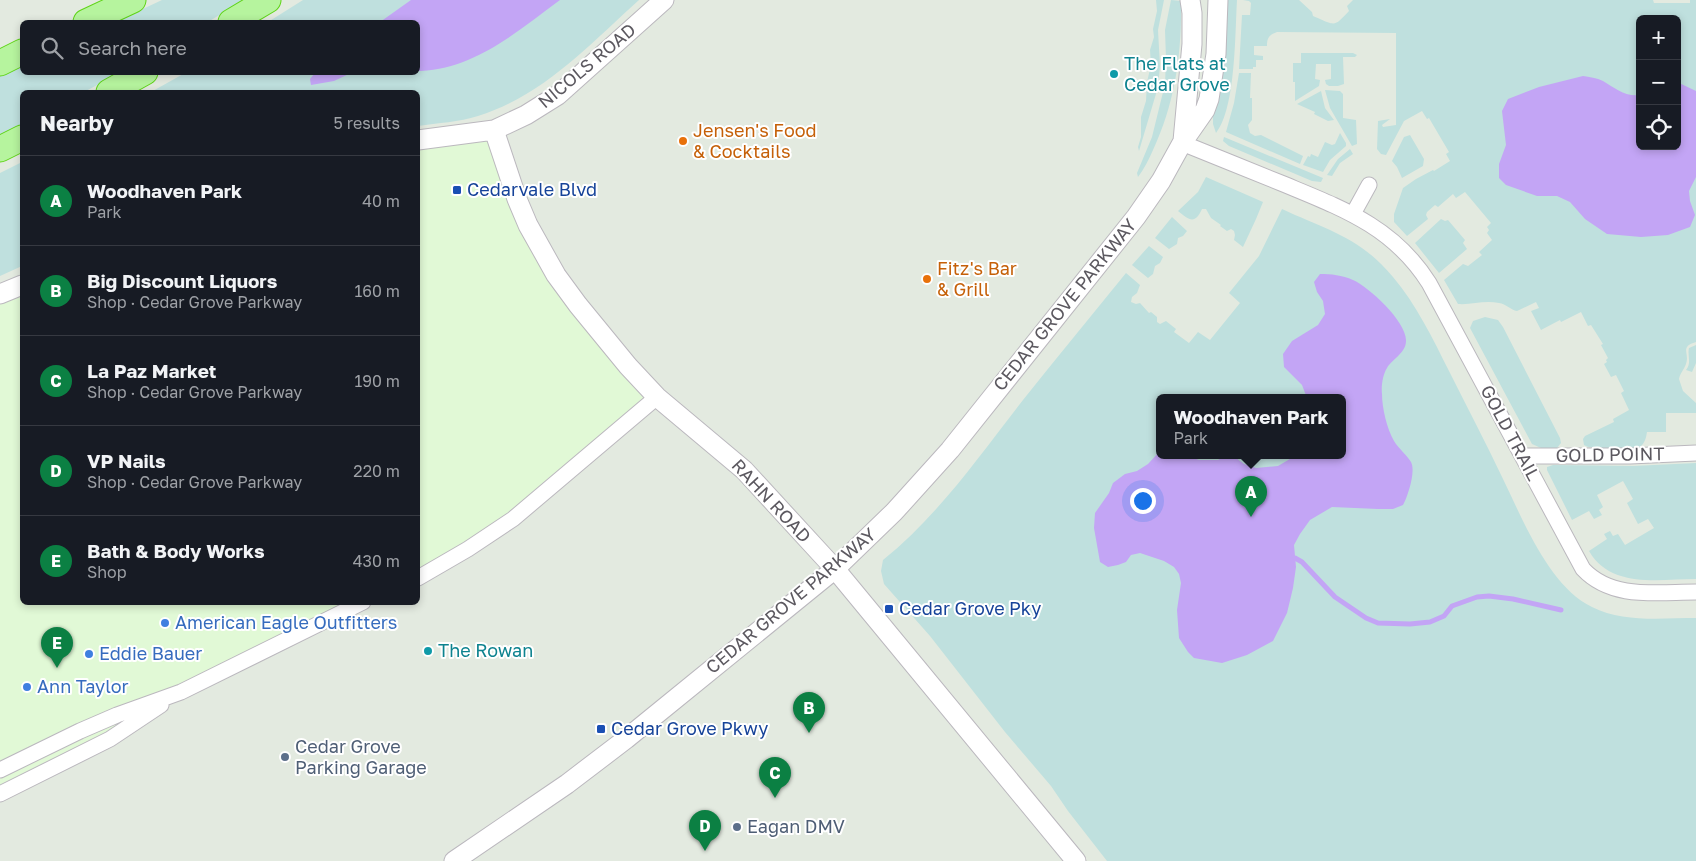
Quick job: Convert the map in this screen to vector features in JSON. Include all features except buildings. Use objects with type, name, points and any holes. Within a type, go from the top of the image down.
[{"type":"highway","points":[[90,20],[133,0]]},
{"type":"highway","points":[[234,20],[268,0]]},
{"type":"highway","points":[[0,63],[20,53]]},
{"type":"highway","points":[[113,90],[140,75]]},
{"type":"highway","points":[[0,149],[20,139]]},
{"type":"street","name":"NICOLS ROAD","points":[[420,140],[494,130],[526,115],[558,95],[664,0]]},
{"type":"street","name":"CEDAR GROVE PARKWAY","points":[[1182,143],[1192,44],[1190,0]]},
{"type":"street","name":"CEDAR GROVE PARKWAY","points":[[454,861],[567,784],[835,569],[900,505],[950,450],[1136,217],[1165,175],[1182,143],[1205,110],[1212,86],[1216,54],[1218,0]]},
{"type":"street","name":"RAHN ROAD","points":[[494,130],[517,199],[531,230],[556,275],[593,324],[657,397],[744,470],[835,569],[1076,861]]},
{"type":"street","name":"GOLD TRAIL","points":[[1182,143],[1353,214],[1391,238],[1422,271],[1524,456],[1578,561],[1591,577],[1615,590],[1628,592],[1696,592]]},
{"type":"street","points":[[1353,214],[1369,185]]},
{"type":"street","points":[[0,294],[20,286]]},
{"type":"street","points":[[420,577],[468,549],[513,519],[657,397]]},
{"type":"street","name":"GOLD POINT","points":[[1524,456],[1578,457],[1696,453]]},
{"type":"street","points":[[0,770],[117,715],[181,692],[357,605]]},
{"type":"street","points":[[0,794],[110,739],[181,692]]},
{"type":"shaded area","points":[[162,0],[244,0],[211,20],[119,20]]},
{"type":"shaded area","points":[[303,0],[639,0],[584,51],[545,82],[524,96],[502,107],[463,120],[420,126],[420,90],[155,90],[181,75],[420,75],[420,20],[271,20]]},
{"type":"shaded area","points":[[411,0],[560,0],[512,35],[478,55],[460,63],[420,71],[420,20],[383,20]]},
{"type":"shaded area","points":[[1156,0],[1164,0],[1158,30],[1160,66],[1158,87],[1139,151],[1141,117],[1146,101],[1147,82],[1151,65],[1150,50],[1154,37],[1153,29],[1157,11]]},
{"type":"shaded area","points":[[1171,0],[1181,1],[1180,40],[1176,77],[1161,132],[1138,177],[1137,173],[1152,137],[1165,84],[1165,30]]},
{"type":"shaded area","points":[[1225,0],[1237,0],[1235,50],[1231,89],[1223,121],[1216,133],[1213,124],[1213,113]]},
{"type":"shaded area","points":[[1243,0],[1299,0],[1312,12],[1313,16],[1336,23],[1349,11],[1347,6],[1353,0],[1653,0],[1654,3],[1690,3],[1690,0],[1696,0],[1696,342],[1686,348],[1687,360],[1679,379],[1683,391],[1696,403],[1696,413],[1666,413],[1666,432],[1647,432],[1644,442],[1636,449],[1609,450],[1584,445],[1583,439],[1585,436],[1614,422],[1613,419],[1629,410],[1621,393],[1624,391],[1616,375],[1611,377],[1604,364],[1608,358],[1601,345],[1603,344],[1591,325],[1588,326],[1581,312],[1541,330],[1531,311],[1539,308],[1536,302],[1517,311],[1494,302],[1458,304],[1444,280],[1463,264],[1468,266],[1482,255],[1479,252],[1492,240],[1487,233],[1489,230],[1487,227],[1491,223],[1465,192],[1456,198],[1453,194],[1438,207],[1435,205],[1427,212],[1428,219],[1407,236],[1394,222],[1394,214],[1403,188],[1450,161],[1446,154],[1449,152],[1429,118],[1427,119],[1422,111],[1404,121],[1386,155],[1381,154],[1377,149],[1378,121],[1390,119],[1382,125],[1383,127],[1396,125],[1396,33],[1277,32],[1269,37],[1267,46],[1254,46],[1254,55],[1263,56],[1263,60],[1256,60],[1256,67],[1253,67],[1253,69],[1239,69],[1242,15],[1250,15],[1251,3]]},
{"type":"shaded area","points":[[1301,53],[1353,53],[1357,55],[1355,57],[1343,57],[1344,84],[1338,86],[1326,84],[1325,80],[1331,79],[1331,64],[1316,64],[1315,79],[1320,80],[1319,86],[1295,101],[1293,63],[1301,63]]},
{"type":"shaded area","points":[[20,67],[20,75],[116,75],[88,90],[20,90],[20,125],[0,136],[0,76]]},
{"type":"shaded area","points":[[1239,73],[1251,73],[1250,98],[1252,98],[1252,120],[1248,125],[1250,133],[1255,136],[1261,135],[1303,156],[1300,164],[1226,132],[1234,103]]},
{"type":"shaded area","points":[[313,75],[347,75],[334,81],[311,85],[310,79]]},
{"type":"shaded area","points":[[1583,76],[1601,80],[1625,93],[1636,95],[1636,150],[1681,150],[1681,84],[1696,91],[1696,177],[1689,191],[1695,215],[1690,227],[1668,235],[1641,237],[1607,234],[1585,219],[1570,202],[1557,196],[1537,196],[1506,185],[1499,178],[1499,164],[1506,145],[1502,111],[1508,99],[1539,87]]},
{"type":"shaded area","points":[[1325,90],[1340,91],[1343,94],[1343,118],[1356,120],[1357,144],[1352,146],[1330,108]]},
{"type":"shaded area","points":[[1321,91],[1325,108],[1334,120],[1328,121],[1314,114],[1315,112],[1297,104]]},
{"type":"shaded area","points":[[494,130],[528,225],[657,397],[556,484],[420,577],[420,140]]},
{"type":"shaded area","points":[[1340,133],[1346,146],[1330,160],[1323,172],[1303,165],[1311,154],[1318,157],[1325,142],[1332,145],[1335,144]]},
{"type":"shaded area","points":[[1410,135],[1424,159],[1423,166],[1402,178],[1392,161],[1404,137]]},
{"type":"shaded area","points":[[1224,137],[1323,178],[1321,182],[1312,181],[1229,146],[1223,141]]},
{"type":"shaded area","points":[[1350,149],[1353,154],[1340,163],[1332,176],[1327,175],[1338,159]]},
{"type":"shaded area","points":[[20,163],[20,267],[0,276],[0,173]]},
{"type":"shaded area","points":[[1206,177],[1263,202],[1243,247],[1234,240],[1234,231],[1231,229],[1227,231],[1220,226],[1211,218],[1206,209],[1202,209],[1194,219],[1185,217],[1178,211],[1198,192]]},
{"type":"shaded area","points":[[1282,209],[1342,236],[1368,252],[1393,277],[1417,310],[1529,532],[1550,568],[1563,584],[1577,597],[1604,612],[1630,618],[1696,618],[1696,861],[1107,861],[1051,786],[1005,732],[930,636],[884,584],[881,571],[883,560],[922,524],[958,484],[1126,273],[1140,285],[1131,302],[1140,303],[1149,313],[1151,312],[1157,317],[1157,322],[1160,324],[1166,321],[1176,329],[1174,332],[1189,343],[1198,332],[1210,340],[1240,303],[1229,293],[1259,256]]},
{"type":"shaded area","points":[[1172,217],[1187,231],[1178,238],[1177,244],[1169,249],[1155,238]]},
{"type":"shaded area","points":[[1441,219],[1448,220],[1465,240],[1463,243],[1467,249],[1439,273],[1415,243]]},
{"type":"shaded area","points":[[1149,246],[1163,257],[1160,263],[1155,266],[1153,274],[1148,278],[1132,265]]},
{"type":"shaded area","points":[[1320,274],[1341,276],[1353,280],[1386,306],[1405,333],[1404,349],[1386,371],[1383,380],[1382,400],[1389,431],[1398,447],[1411,462],[1413,471],[1409,490],[1403,505],[1393,509],[1332,507],[1310,520],[1294,545],[1296,567],[1293,588],[1287,613],[1273,641],[1247,655],[1222,663],[1194,658],[1179,638],[1177,610],[1181,583],[1179,574],[1174,567],[1164,561],[1140,553],[1131,555],[1126,562],[1118,565],[1108,567],[1100,562],[1094,528],[1095,513],[1109,493],[1113,483],[1125,474],[1137,471],[1148,464],[1156,455],[1156,459],[1237,459],[1244,464],[1256,468],[1278,466],[1290,459],[1346,459],[1346,394],[1305,394],[1302,385],[1284,367],[1283,354],[1292,341],[1318,325],[1325,314],[1323,301],[1317,292],[1314,282]]},
{"type":"shaded area","points":[[20,286],[20,605],[359,605],[208,678],[0,801],[0,294]]},
{"type":"shaded area","points":[[1485,317],[1498,320],[1503,327],[1560,438],[1561,443],[1557,448],[1541,448],[1532,444],[1470,328],[1473,321]]},
{"type":"shaded area","points":[[1696,345],[1696,363],[1692,372],[1686,370],[1689,364],[1689,348]]},
{"type":"shaded area","points":[[1696,463],[1696,579],[1652,580],[1623,577],[1598,563],[1589,551],[1607,539],[1604,534],[1610,531],[1613,536],[1618,534],[1625,545],[1654,528],[1648,519],[1638,524],[1627,503],[1633,499],[1623,481],[1597,495],[1603,507],[1599,510],[1602,515],[1594,519],[1589,511],[1572,520],[1547,470],[1547,467],[1553,465],[1633,466]]},
{"type":"waterway","points":[[1295,558],[1302,562],[1335,597],[1366,618],[1378,623],[1410,624],[1430,622],[1444,616],[1452,606],[1477,597],[1489,596],[1513,599],[1561,610]]},
{"type":"place","name":"The Flats at Cedar Grove","points":[[1114,74]]},
{"type":"place","name":"Jensen's Food & Cocktails","points":[[683,141]]},
{"type":"place","name":"Cedarvale Blvd","points":[[457,190]]},
{"type":"place","name":"Fitz's Bar & Grill","points":[[927,279]]},
{"type":"place","name":"Woodhaven Park","points":[[1251,517]]},
{"type":"place","name":"Cedar Grove Pky","points":[[889,609]]},
{"type":"place","name":"American Eagle Outfitters","points":[[165,623]]},
{"type":"place","name":"The Rowan","points":[[428,651]]},
{"type":"place","name":"Eddie Bauer","points":[[89,654]]},
{"type":"place","name":"Bath & Body Works","points":[[57,668]]},
{"type":"place","name":"Ann Taylor","points":[[27,687]]},
{"type":"place","name":"Cedar Grove Pkwy","points":[[601,729]]},
{"type":"place","name":"Big Discount Liquors","points":[[809,733]]},
{"type":"place","name":"Cedar Grove Parking Garage","points":[[285,757]]},
{"type":"place","name":"La Paz Market","points":[[775,798]]},
{"type":"place","name":"Eagan DMV","points":[[737,827]]},
{"type":"place","name":"VP Nails","points":[[705,851]]}]
